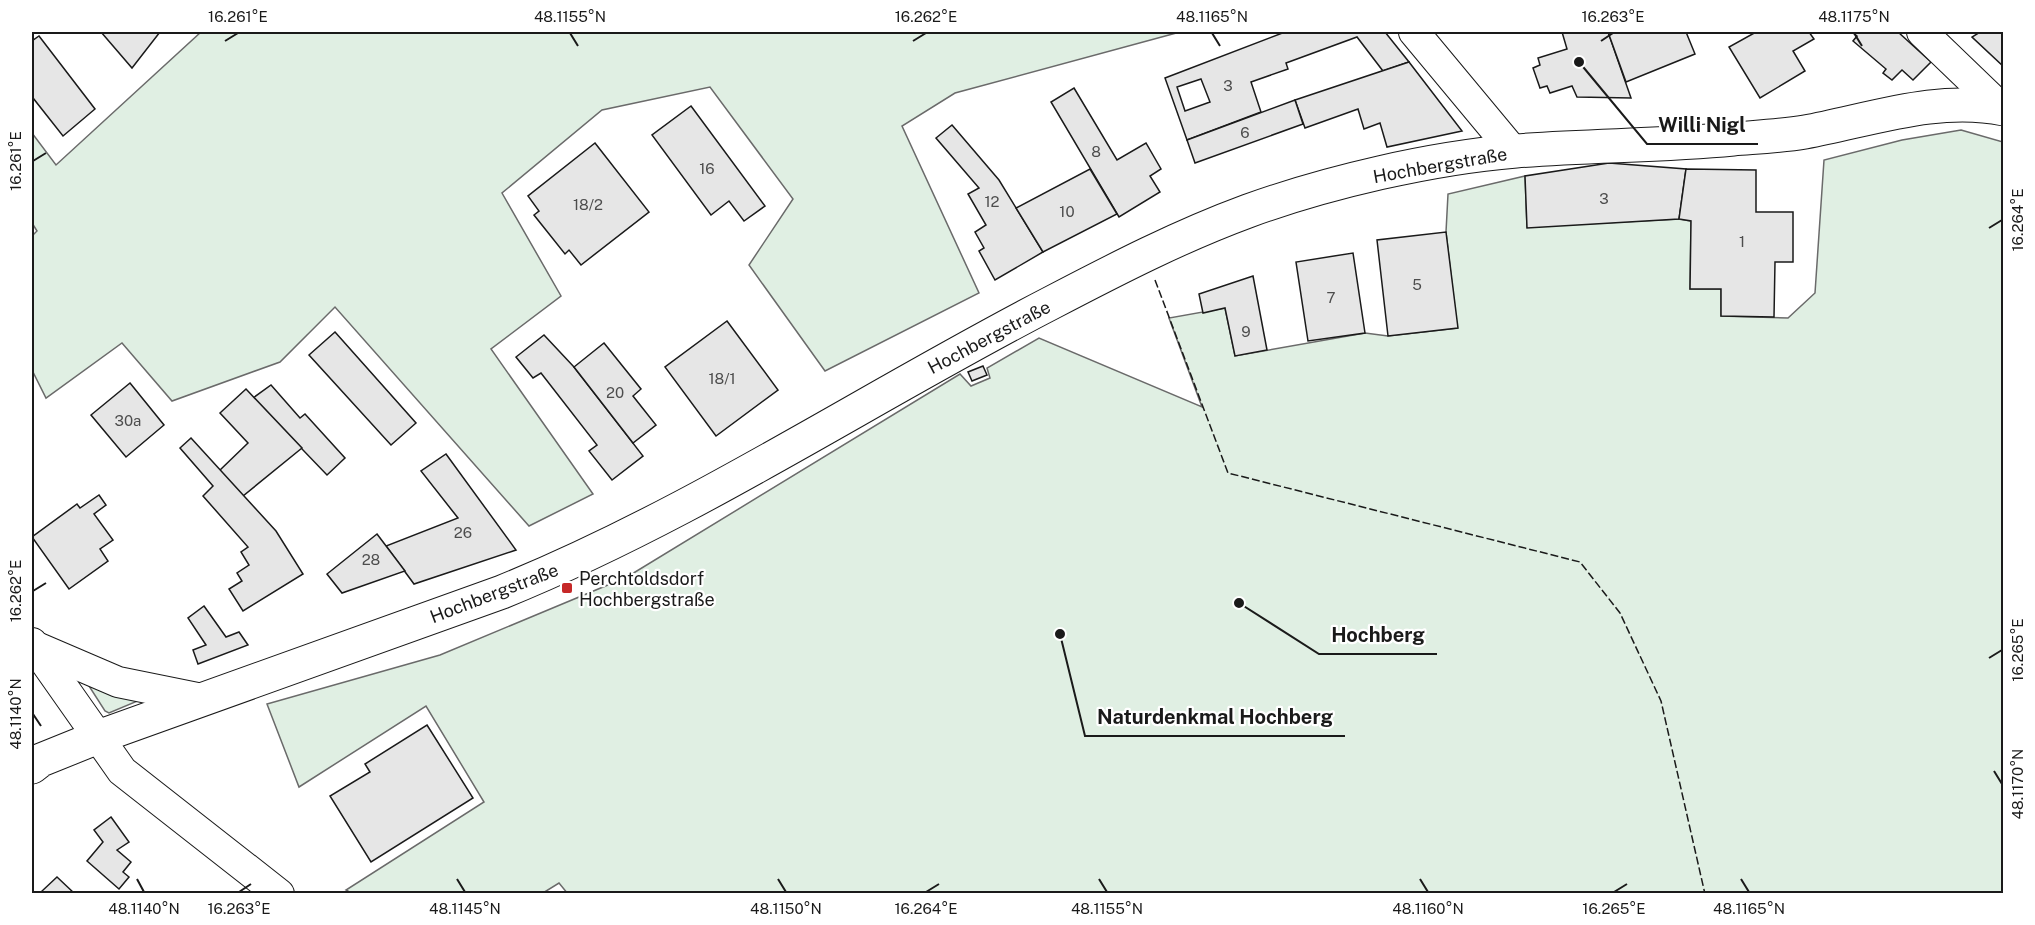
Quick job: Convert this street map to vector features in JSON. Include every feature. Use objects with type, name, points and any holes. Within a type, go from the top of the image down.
[{"type":"main road","name":"Hochbergstraße","points":[[32,767],[41,760],[98,737],[502,592],[625,538],[1005,327],[1134,260],[1250,211],[1357,180],[1513,151],[1714,141],[1800,133],[1951,103],[2002,109]]},
{"type":"street","points":[[1414,32],[1513,151]]},
{"type":"street","points":[[1922,32],[2002,109]]},
{"type":"street","points":[[33,645],[118,682],[202,699]]},
{"type":"street","points":[[33,645],[122,771],[279,894]]},
{"type":"green space","points":[[201,32],[1180,32],[955,93],[902,126],[979,293],[825,371],[749,265],[793,199],[710,87],[602,110],[502,193],[561,296],[491,349],[593,494],[529,526],[335,307],[280,362],[172,401],[122,343],[46,398],[32,370],[32,236],[37,231],[32,223],[32,133],[56,165]]},
{"type":"green space","points":[[1961,130],[2003,142],[2003,893],[568,894],[559,883],[543,893],[351,893],[346,890],[484,802],[426,706],[299,787],[267,704],[440,655],[627,577],[960,374],[971,386],[990,378],[987,368],[1039,338],[1202,407],[1169,318],[1225,308],[1235,356],[1365,333],[1388,336],[1457,328],[1446,232],[1448,194],[1525,176],[1527,227],[1678,219],[1691,221],[1690,289],[1721,289],[1721,316],[1788,318],[1815,293],[1824,160],[1902,140]]},
{"type":"green space","points":[[89,686],[140,700],[109,713],[105,711]]},
{"type":"building","points":[[101,32],[160,32],[132,68]]},
{"type":"building","points":[[1285,32],[1385,32],[1409,62],[1383,71],[1357,37],[1286,63],[1288,69],[1251,82],[1261,112],[1187,140],[1165,78]],"holes":[[[1201,79],[1210,102],[1185,111],[1177,87]]]},
{"type":"building","points":[[1562,32],[1608,32],[1631,98],[1577,97],[1572,86],[1550,93],[1547,86],[1540,88],[1533,68],[1540,65],[1538,58],[1567,49]]},
{"type":"building","points":[[1608,32],[1686,32],[1695,54],[1626,82]]},
{"type":"building","points":[[1756,32],[1809,32],[1814,39],[1793,51],[1805,71],[1760,98],[1729,47]]},
{"type":"building","points":[[1852,32],[1898,32],[1931,62],[1913,80],[1902,70],[1892,80],[1883,73],[1886,69],[1853,41],[1857,36]]},
{"type":"building","points":[[1980,32],[2004,32],[2004,67],[1972,37]]},
{"type":"building","points":[[39,36],[95,109],[63,136],[32,99],[32,41]]},
{"type":"building","points":[[1409,62],[1462,131],[1387,147],[1380,123],[1364,129],[1358,109],[1305,128],[1295,100]]},
{"type":"building","points":[[1074,88],[1117,160],[1146,143],[1161,169],[1150,176],[1160,192],[1119,217],[1051,102]]},
{"type":"building","points":[[1295,100],[1303,124],[1195,163],[1187,140]]},
{"type":"building","points":[[691,106],[765,206],[744,221],[729,201],[711,215],[652,135]]},
{"type":"building","points":[[952,125],[999,180],[1043,252],[995,280],[979,251],[984,248],[975,232],[986,225],[968,194],[979,188],[936,138]]},
{"type":"building","points":[[595,143],[649,212],[581,265],[569,250],[565,254],[534,215],[539,211],[528,196]]},
{"type":"building","points":[[1609,163],[1686,169],[1679,219],[1527,228],[1525,176]]},
{"type":"building","points":[[1090,169],[1117,214],[1043,252],[1016,208]]},
{"type":"building","points":[[1686,169],[1756,170],[1756,212],[1793,212],[1793,262],[1775,262],[1774,317],[1721,316],[1721,289],[1690,289],[1691,221],[1679,219]]},
{"type":"building","points":[[1446,232],[1458,328],[1388,336],[1377,240]]},
{"type":"building","points":[[1353,253],[1365,333],[1308,341],[1296,262]]},
{"type":"building","points":[[1253,276],[1267,350],[1235,356],[1225,308],[1203,313],[1199,294]]},
{"type":"building","points":[[727,321],[778,390],[716,436],[665,367]]},
{"type":"building","points":[[335,332],[416,423],[391,445],[309,355]]},
{"type":"building","points":[[544,335],[574,367],[643,456],[612,480],[589,451],[597,445],[541,373],[533,378],[516,357]]},
{"type":"building","points":[[604,343],[641,389],[633,396],[656,425],[633,443],[574,367]]},
{"type":"building","points":[[983,366],[987,375],[972,381],[968,372]]},
{"type":"building","points":[[130,383],[164,425],[126,457],[91,415]]},
{"type":"building","points":[[271,385],[300,418],[305,414],[345,458],[327,475],[253,398]]},
{"type":"building","points":[[246,389],[302,448],[243,496],[219,471],[248,443],[220,413]]},
{"type":"building","points":[[191,438],[276,531],[303,574],[243,611],[229,589],[242,581],[237,573],[249,565],[241,552],[248,547],[203,496],[213,486],[180,448]]},
{"type":"building","points":[[446,454],[516,550],[414,584],[386,546],[458,518],[421,471]]},
{"type":"building","points":[[99,495],[106,505],[94,514],[113,540],[100,549],[108,561],[69,589],[32,537],[77,504],[80,508]]},
{"type":"building","points":[[377,534],[405,571],[342,593],[327,574]]},
{"type":"building","points":[[204,606],[226,637],[239,632],[248,645],[198,664],[193,650],[206,645],[188,618]]},
{"type":"building","points":[[427,725],[473,798],[371,862],[330,796],[370,772],[365,764]]},
{"type":"building","points":[[111,817],[129,842],[117,850],[131,862],[123,872],[129,877],[119,889],[87,861],[103,842],[94,830]]},
{"type":"building","points":[[57,877],[75,894],[44,894],[42,891]]},
{"type":"fence","points":[[1155,280],[1228,473],[1580,562],[1620,613],[1661,701],[1705,894]]},
{"type":"place","name":"Willi Nigl","points":[[1579,62]]},
{"type":"place","name":"Perchtoldsdorf Hochbergstraße","points":[[567,588]]},
{"type":"place","name":"Hochberg","points":[[1239,603]]},
{"type":"place","name":"Naturdenkmal Hochberg","points":[[1060,634]]}]
